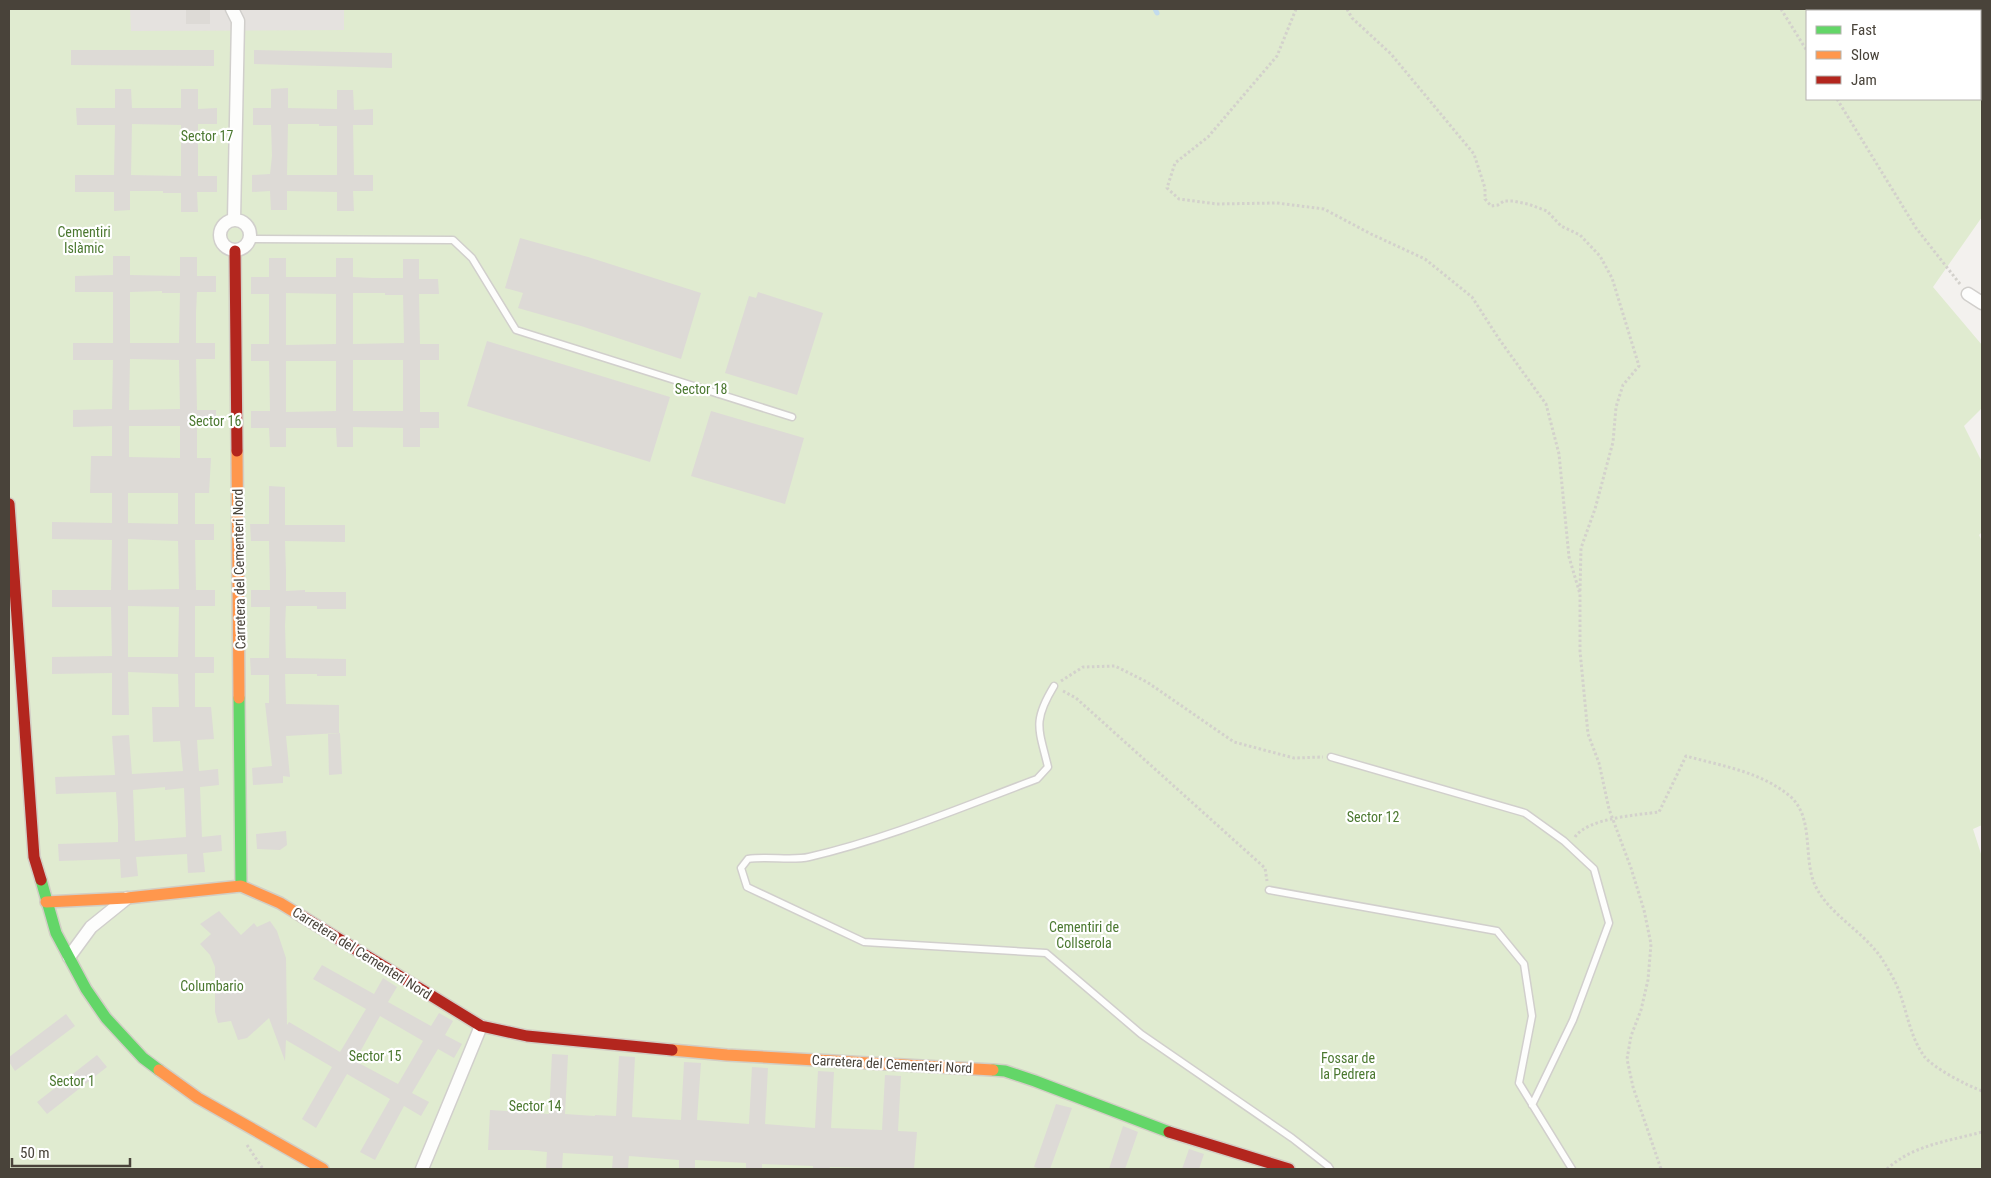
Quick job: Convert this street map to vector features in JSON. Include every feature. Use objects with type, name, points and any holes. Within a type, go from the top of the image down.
[{"type":"street","points":[[232,9],[238,21],[234,219]]},
{"type":"street","points":[[234,219],[244,222],[250,230],[250,240],[244,248],[235,251],[224,247],[219,236],[223,224],[234,219]]},
{"type":"street","name":"Carretera del Cementeri Nord","points":[[235,251],[241,886]]},
{"type":"street","points":[[1968,294],[1982,303]]},
{"type":"street","points":[[9,504],[34,857],[56,933],[86,989],[101,1011],[143,1058],[198,1098],[323,1169]]},
{"type":"street","name":"Carretera del Cementeri Nord","points":[[46,902],[127,898],[241,886],[280,903],[481,1026],[527,1036],[727,1054],[1006,1071],[1040,1081],[1124,1116],[1218,1148],[1289,1169]]},
{"type":"street","points":[[69,957],[91,927],[127,898]]},
{"type":"street","points":[[422,1169],[481,1026]]},
{"type":"lane","points":[[250,240],[453,240],[472,258],[481,276],[516,330],[792,417]]},
{"type":"lane","points":[[1054,686],[1042,705],[1038,724],[1048,767],[1037,779],[875,838],[806,858],[764,856],[748,859],[740,868],[747,887],[864,942],[1046,953],[1141,1034],[1292,1138],[1330,1169]]},
{"type":"lane","points":[[1331,757],[1525,813],[1569,845],[1594,870],[1609,922],[1574,1020],[1532,1105]]},
{"type":"lane","points":[[1269,890],[1497,931],[1524,964],[1532,1016],[1519,1083],[1572,1169]]},
{"type":"path","points":[[1296,9],[1277,56],[1208,137],[1175,163],[1168,188],[1179,199],[1217,204],[1277,203],[1324,209],[1370,234],[1425,259],[1472,297],[1499,339],[1546,404],[1559,454],[1569,557],[1580,594]]},
{"type":"path","points":[[1347,9],[1352,18],[1391,54],[1474,154],[1485,188],[1485,200],[1490,206],[1513,200],[1547,212],[1561,226],[1580,235],[1600,256],[1612,278],[1638,366],[1623,385],[1616,407],[1614,442],[1581,548],[1580,652],[1588,734],[1600,763],[1609,808],[1644,910],[1651,944],[1648,980],[1641,1010],[1630,1036],[1627,1060],[1633,1087],[1662,1169]]},
{"type":"path","points":[[1781,9],[1806,49]]},
{"type":"path","points":[[1838,100],[1916,228],[1968,294]]},
{"type":"path","points":[[1269,890],[1265,868],[1076,698],[1054,686],[1083,667],[1115,666],[1147,682],[1234,742],[1294,758],[1331,757]]},
{"type":"path","points":[[1569,845],[1578,832],[1612,818],[1659,812],[1686,756],[1750,773],[1770,782],[1792,798],[1801,810],[1807,835],[1809,862],[1814,880],[1823,900],[1868,941],[1882,959],[1897,986],[1913,1036],[1925,1058],[1946,1073],[1982,1091]]},
{"type":"path","points":[[1887,1169],[1898,1159],[1927,1145],[1982,1132]]},
{"type":"green space","points":[[9,9],[1982,9],[1982,217],[1933,287],[1982,345],[1982,408],[1964,426],[1982,462],[1982,532],[1979,535],[1982,541],[1982,825],[1973,829],[1982,857],[1982,1169],[9,1169]]},
{"type":"shaded area","points":[[130,9],[344,9],[344,30],[131,31]]},
{"type":"building","points":[[186,9],[210,9],[210,24],[186,24]]},
{"type":"building","points":[[71,50],[214,50],[214,66],[71,65]]},
{"type":"building","points":[[254,50],[392,53],[392,68],[254,64]]},
{"type":"building","points":[[288,88],[288,108],[337,109],[337,90],[353,90],[354,110],[373,109],[373,125],[353,125],[354,175],[373,175],[373,191],[353,191],[354,211],[337,211],[337,192],[287,191],[287,210],[271,210],[270,191],[252,192],[252,175],[270,174],[272,156],[271,125],[253,125],[253,108],[271,108],[271,89]],"holes":[[[288,124],[319,124],[319,126],[337,126],[337,175],[287,175]]]},
{"type":"building","points":[[115,89],[131,89],[132,108],[181,108],[181,89],[198,89],[198,109],[217,108],[217,124],[198,124],[198,176],[217,176],[217,192],[197,192],[198,212],[181,212],[181,193],[130,191],[130,210],[114,211],[114,192],[75,192],[75,175],[114,175],[115,125],[77,125],[76,108],[115,108]],"holes":[[[132,124],[181,125],[181,176],[131,175]]]},
{"type":"building","points":[[520,238],[588,257],[701,293],[681,359],[581,326],[518,308],[523,293],[505,288]]},
{"type":"building","points":[[113,256],[130,256],[130,275],[180,276],[180,257],[197,257],[197,276],[216,276],[216,292],[197,292],[196,312],[196,343],[215,343],[215,359],[196,359],[197,410],[216,410],[216,426],[197,426],[197,458],[211,458],[209,493],[195,493],[195,524],[214,524],[214,540],[195,540],[196,590],[215,590],[215,606],[195,606],[195,657],[214,657],[214,673],[195,673],[195,707],[211,707],[214,739],[197,740],[199,771],[218,769],[219,785],[200,787],[202,837],[221,835],[222,851],[203,853],[205,872],[188,873],[187,854],[136,857],[138,876],[121,878],[120,859],[59,861],[58,844],[118,842],[118,823],[116,792],[56,794],[55,777],[115,775],[112,736],[129,735],[132,774],[183,771],[180,741],[153,742],[152,707],[179,707],[178,674],[128,672],[129,715],[112,715],[112,673],[52,674],[52,657],[112,656],[111,607],[52,607],[52,590],[111,590],[112,540],[52,539],[52,522],[112,523],[112,493],[90,493],[91,456],[112,456],[112,426],[73,427],[73,410],[112,409],[113,360],[73,360],[73,343],[113,343],[113,292],[75,292],[75,276],[113,275]],"holes":[[[162,291],[162,293],[180,293],[179,343],[130,343],[130,292]],[[130,359],[179,360],[180,409],[129,410]],[[129,426],[180,426],[180,458],[129,457]],[[128,493],[178,493],[178,524],[128,523]],[[128,539],[178,541],[179,589],[128,590]],[[128,606],[179,607],[178,657],[128,657]],[[165,787],[165,790],[184,788],[186,837],[135,841],[133,790]]]},
{"type":"building","points":[[269,258],[286,258],[286,277],[336,277],[336,258],[353,258],[353,277],[403,278],[403,259],[419,259],[419,279],[438,279],[439,294],[419,294],[420,344],[439,344],[439,360],[420,360],[420,412],[439,412],[439,428],[420,428],[420,447],[403,447],[403,428],[353,427],[353,447],[337,447],[336,428],[286,428],[286,447],[270,447],[269,428],[251,428],[251,411],[270,411],[269,361],[251,361],[251,344],[269,344],[269,294],[251,294],[251,277],[269,277]],"holes":[[[286,293],[336,294],[336,344],[286,345]],[[353,293],[403,295],[404,343],[353,344]],[[353,360],[403,360],[403,411],[353,411]],[[286,361],[336,361],[336,411],[286,412]]]},
{"type":"building","points":[[758,292],[823,313],[797,395],[725,373],[749,296],[756,298]]},
{"type":"building","points":[[487,341],[670,397],[650,462],[467,406]]},
{"type":"building","points":[[711,411],[804,438],[785,504],[691,476]]},
{"type":"building","points":[[269,486],[285,487],[285,525],[345,525],[345,542],[285,541],[286,591],[346,592],[346,609],[317,609],[317,606],[286,606],[285,626],[286,658],[346,659],[346,676],[285,674],[286,704],[339,705],[339,733],[286,736],[290,777],[283,776],[283,783],[253,785],[252,768],[272,766],[265,703],[269,703],[269,675],[251,675],[250,658],[269,658],[270,607],[251,607],[251,590],[270,590],[269,541],[251,541],[250,524],[269,524]]},
{"type":"building","points":[[340,733],[342,774],[329,775],[328,734]]},
{"type":"building","points":[[286,831],[287,845],[280,850],[257,849],[256,834]]},
{"type":"building","points":[[219,911],[241,935],[254,923],[257,927],[270,921],[277,931],[286,958],[287,1025],[289,1022],[340,1052],[366,1009],[313,979],[322,965],[374,994],[383,978],[397,987],[388,1002],[431,1026],[439,1013],[453,1021],[445,1035],[462,1044],[454,1058],[438,1049],[412,1093],[429,1102],[421,1116],[404,1106],[375,1160],[360,1152],[390,1099],[347,1074],[316,1128],[302,1119],[332,1067],[286,1040],[285,1061],[269,1018],[247,1038],[238,1040],[231,1021],[218,1023],[215,1012],[215,967],[210,955],[200,944],[211,934],[200,924]],"holes":[[[380,1016],[423,1041],[398,1084],[355,1061]]]},
{"type":"building","points":[[66,1014],[75,1026],[15,1071],[9,1062],[9,1057]]},
{"type":"building","points":[[552,1054],[568,1055],[565,1114],[595,1116],[616,1116],[619,1056],[635,1057],[632,1117],[681,1120],[684,1062],[701,1063],[697,1120],[749,1124],[752,1067],[768,1068],[765,1124],[815,1128],[818,1071],[834,1072],[831,1128],[882,1130],[885,1075],[901,1076],[898,1131],[917,1132],[914,1169],[830,1167],[829,1169],[813,1169],[813,1166],[762,1164],[762,1169],[746,1169],[746,1163],[695,1160],[695,1169],[679,1169],[679,1160],[629,1156],[628,1169],[612,1169],[613,1156],[563,1153],[562,1169],[546,1169],[547,1152],[488,1150],[490,1110],[549,1114]]},
{"type":"building","points":[[97,1055],[107,1067],[47,1114],[37,1102]]},
{"type":"building","points":[[1056,1104],[1072,1108],[1050,1169],[1034,1167]]},
{"type":"building","points":[[1123,1126],[1138,1132],[1125,1169],[1109,1169]]},
{"type":"building","points":[[1189,1149],[1204,1154],[1199,1169],[1182,1169]]},
{"type":"waterway","points":[[1155,9],[1157,13]]},
{"type":"traffic: fast","points":[[239,698],[241,886]]},
{"type":"traffic: fast","points":[[41,880],[56,933],[86,989],[106,1018],[143,1058],[159,1070]]},
{"type":"traffic: fast","points":[[993,1070],[1005,1071],[1035,1081],[1169,1132]]},
{"type":"traffic: slow","points":[[237,451],[239,698]]},
{"type":"traffic: slow","points":[[46,902],[127,898],[241,886],[280,903],[303,917]]},
{"type":"traffic: slow","points":[[672,1050],[727,1055],[993,1070]]},
{"type":"traffic: slow","points":[[159,1070],[198,1098],[323,1169]]},
{"type":"traffic: jam","points":[[235,251],[237,451]]},
{"type":"traffic: jam","points":[[9,504],[34,857],[41,880]]},
{"type":"traffic: jam","points":[[303,917],[481,1026],[527,1036],[672,1050]]},
{"type":"traffic: jam","points":[[1169,1132],[1289,1169]]},
{"type":"park label","name":"Sector 17","points":[[207,136]]},
{"type":"park label","name":"Cementiri Islàmic","points":[[84,240]]},
{"type":"park label","name":"Sector 18","points":[[701,389]]},
{"type":"park label","name":"Sector 16","points":[[215,421]]},
{"type":"park label","name":"Sector 12","points":[[1373,817]]},
{"type":"park label","name":"Cementiri de Collserola","points":[[1084,936]]},
{"type":"park label","name":"Columbario","points":[[212,986]]},
{"type":"park label","name":"Sector 15","points":[[375,1056]]},
{"type":"park label","name":"Fossar de la Pedrera","points":[[1348,1066]]},
{"type":"park label","name":"Sector 1","points":[[72,1081]]},
{"type":"park label","name":"Sector 14","points":[[535,1106]]}]
